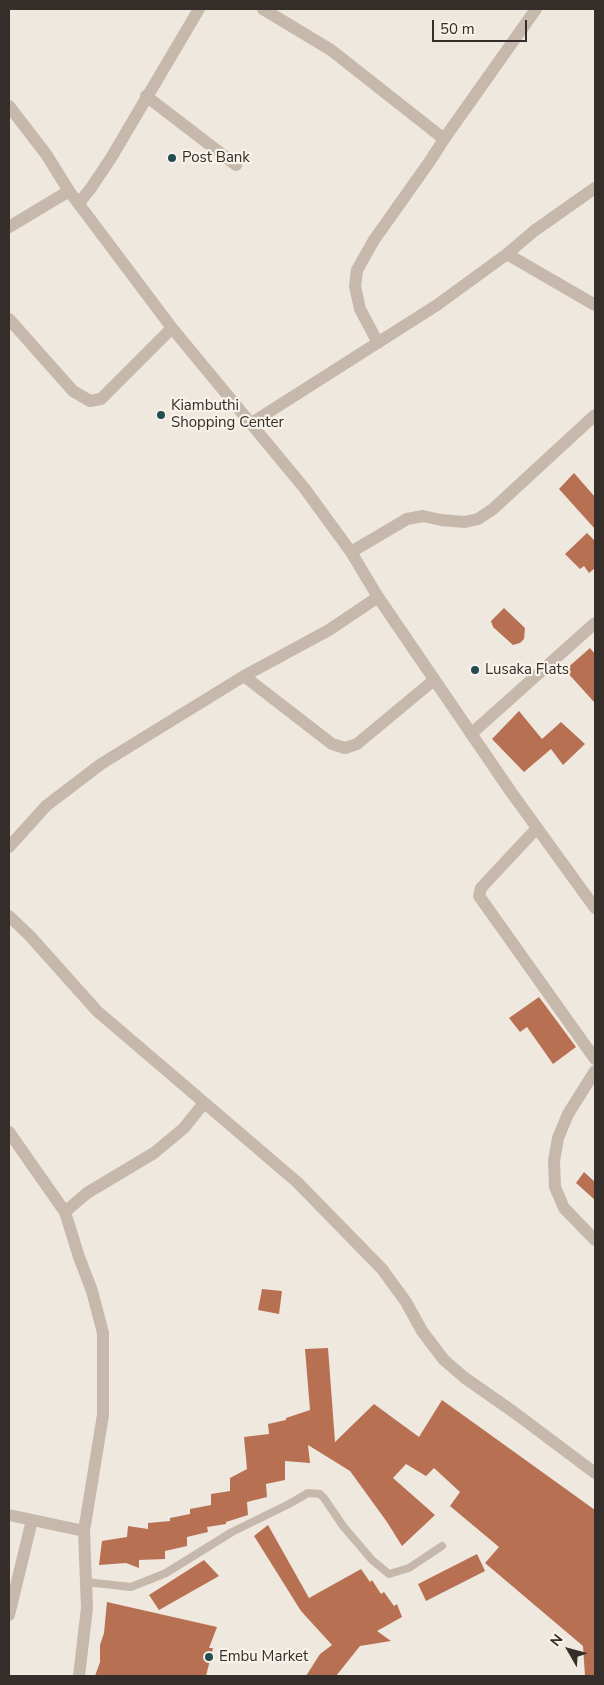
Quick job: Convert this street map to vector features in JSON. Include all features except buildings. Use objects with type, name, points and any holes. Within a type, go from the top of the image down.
[{"type":"street","points":[[78,203],[96,181],[199,9]]},
{"type":"street","points":[[263,9],[331,50],[444,138]]},
{"type":"street","points":[[378,343],[360,309],[355,286],[357,270],[374,240],[536,9]]},
{"type":"street","points":[[146,96],[236,164]]},
{"type":"street","points":[[9,106],[46,154],[69,191],[172,328],[305,489],[351,552],[378,597],[471,734],[593,901]]},
{"type":"street","points":[[250,424],[437,305],[507,254],[534,230],[595,188]]},
{"type":"street","points":[[9,227],[69,191]]},
{"type":"street","points":[[507,254],[595,305]]},
{"type":"street","points":[[9,319],[73,391],[90,401],[101,399],[172,328]]},
{"type":"street","points":[[351,552],[407,519],[423,516],[465,522],[478,519],[492,509],[595,415]]},
{"type":"street","points":[[9,847],[46,806],[101,764],[244,676],[329,630],[378,597]]},
{"type":"street","points":[[471,734],[595,622]]},
{"type":"street","points":[[244,676],[332,744],[346,748],[357,744],[434,680]]},
{"type":"street","points":[[538,828],[481,888],[479,896],[595,1059]]},
{"type":"street","points":[[9,916],[30,936],[97,1010],[296,1182],[382,1269],[406,1302],[422,1331],[444,1360],[465,1378],[595,1473]]},
{"type":"street","points":[[595,1071],[568,1114],[558,1138],[554,1161],[555,1187],[564,1208],[595,1240]]},
{"type":"street","points":[[65,1212],[87,1193],[154,1153],[184,1128],[204,1104]]},
{"type":"street","points":[[9,1132],[65,1212],[92,1290],[103,1333],[103,1415],[84,1531],[87,1608],[79,1676]]},
{"type":"street","points":[[9,1515],[84,1531]]},
{"type":"street","points":[[9,1615],[32,1520]]},
{"type":"lane","points":[[86,1582],[131,1587],[166,1573],[232,1532],[308,1493],[320,1494],[324,1498],[343,1526],[372,1560],[389,1574],[409,1568],[442,1546]]},
{"type":"place","name":"Post Bank","points":[[172,158]]},
{"type":"place","name":"Kiambuthi Shopping Center","points":[[161,415]]},
{"type":"place","name":"Lusaka Flats","points":[[475,670]]},
{"type":"place","name":"Embu Market","points":[[209,1657]]}]
